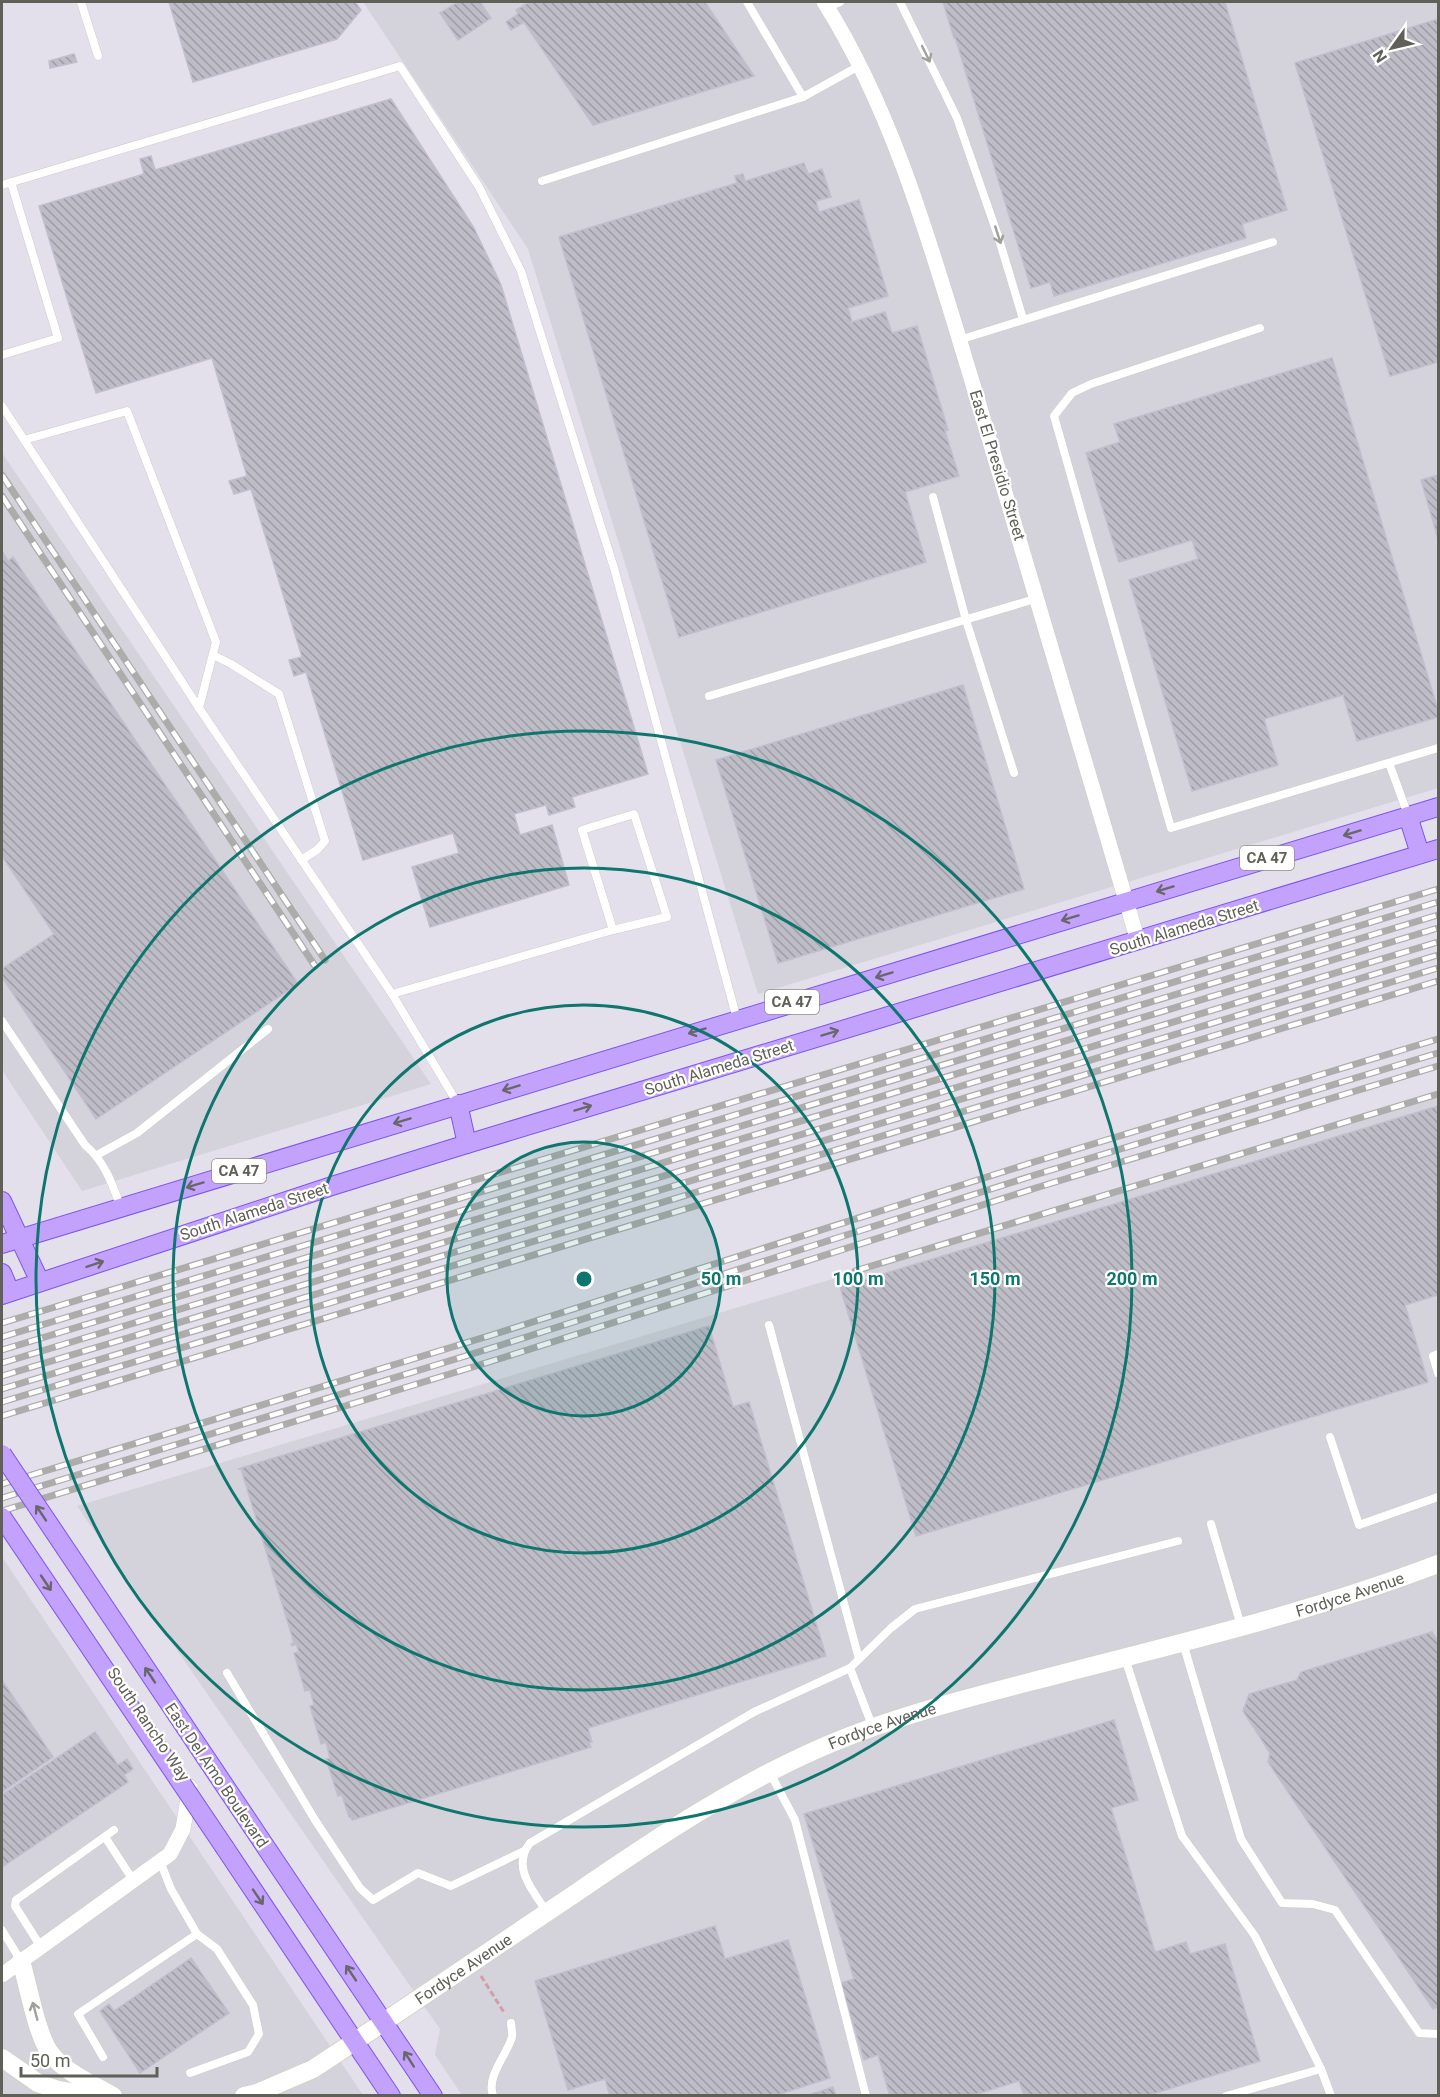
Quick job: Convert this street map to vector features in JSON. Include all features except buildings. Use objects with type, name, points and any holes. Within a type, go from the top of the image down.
[{"type":"main road","name":"CA 47","points":[[2,1244],[1438,807]]},
{"type":"main road","points":[[1408,816],[1420,854]]},
{"type":"main road","name":"South Alameda Street","points":[[6,1293],[467,1144],[1438,849]]},
{"type":"main road","points":[[458,1104],[467,1144]]},
{"type":"main road","points":[[2,1202],[40,1282]]},
{"type":"main road","points":[[2,1273],[6,1293]]},
{"type":"main road","name":"East Del Amo Boulevard","points":[[2,1454],[433,2096]]},
{"type":"main road","name":"East Del Amo Boulevard","points":[[2,1517],[391,2096]]},
{"type":"street","name":"East El Presidio Street","points":[[831,3],[897,151],[960,340],[1138,941]]},
{"type":"street","name":"Fordyce Avenue","points":[[244,2096],[257,2093],[313,2069],[722,1797],[769,1771],[835,1741],[964,1699],[1296,1612],[1438,1564]]},
{"type":"street","name":"South Rancho Way","points":[[2,1975],[170,1854],[183,1829],[191,1785],[122,1684],[75,1609]]},
{"type":"street","points":[[21,1961],[44,2044],[52,2056],[85,2081],[113,2096]]},
{"type":"street","points":[[2,2058],[38,2083],[84,2095]]},
{"type":"lane","points":[[81,2],[98,56]]},
{"type":"lane","points":[[747,2],[803,97]]},
{"type":"lane","points":[[900,2],[957,118],[998,236],[1023,319]]},
{"type":"lane","points":[[2,185],[400,66],[479,187],[521,271],[614,568],[737,1019]]},
{"type":"lane","points":[[542,181],[803,97],[859,66]]},
{"type":"lane","points":[[2,355],[58,338],[11,182]]},
{"type":"lane","points":[[960,340],[1273,242]]},
{"type":"lane","points":[[1260,328],[1091,384],[1072,393],[1054,416],[1171,828],[1438,748]]},
{"type":"lane","points":[[2,406],[199,708],[392,994],[458,1104]]},
{"type":"lane","points":[[24,440],[127,411],[216,642],[199,708]]},
{"type":"lane","points":[[933,497],[966,620],[1014,773]]},
{"type":"lane","points":[[709,696],[1038,598]]},
{"type":"lane","points":[[213,656],[231,664],[279,694],[325,841],[317,850],[301,860]]},
{"type":"lane","points":[[1389,763],[1408,816]]},
{"type":"lane","points":[[392,994],[613,930],[667,917],[634,814],[582,830],[613,930]]},
{"type":"lane","points":[[2,1021],[85,1145],[97,1155],[111,1178],[121,1208]]},
{"type":"lane","points":[[97,1155],[137,1133],[268,1029]]},
{"type":"lane","points":[[769,1325],[859,1659]]},
{"type":"lane","points":[[1438,1354],[1433,1356],[1438,1373]]},
{"type":"lane","points":[[1330,1437],[1359,1525],[1438,1497]]},
{"type":"lane","points":[[1211,1524],[1241,1626]]},
{"type":"lane","points":[[227,1673],[315,1820],[360,1888],[373,1900],[418,1873],[451,1886],[524,1851],[538,1837],[754,1712],[850,1668],[891,1628],[915,1610],[1178,1541]]},
{"type":"lane","points":[[1183,1642],[1241,1839],[1276,1894],[1282,1903],[1314,1904],[1335,1910],[1419,2033],[1438,2034]]},
{"type":"lane","points":[[1125,1657],[1182,1836],[1255,1936],[1321,2068],[1330,2096]]},
{"type":"lane","points":[[850,1668],[873,1728]]},
{"type":"lane","points":[[769,1771],[795,1820],[866,2096]]},
{"type":"lane","points":[[41,1947],[18,1912],[15,1906],[16,1900],[114,1830]]},
{"type":"lane","points":[[105,1837],[133,1880]]},
{"type":"lane","points":[[524,1851],[521,1866],[528,1883],[547,1912]]},
{"type":"lane","points":[[160,1861],[171,1888],[197,1934],[217,1949],[253,2004],[259,2034],[248,2052],[190,2073]]},
{"type":"lane","points":[[2,1930],[21,1961]]},
{"type":"lane","points":[[103,2057],[78,2014],[197,1934]]},
{"type":"lane","points":[[493,2096],[491,2090],[495,2073],[512,2036],[511,2023]]},
{"type":"lane","points":[[1226,2096],[1321,2068]]},
{"type":"path","points":[[472,1962],[511,2023]]},
{"type":"shaded area","points":[[363,2],[1438,2],[1438,788],[758,994],[528,249]]},
{"type":"shaded area","points":[[2,453],[431,1084],[82,1191],[2,1070]]},
{"type":"shaded area","points":[[1438,1097],[1438,2095],[462,2095],[435,2055],[440,2029],[77,1506]]},
{"type":"shaded area","points":[[2,1557],[363,2095],[2,2095]]},
{"type":"railway","points":[[2,475],[325,960]]},
{"type":"railway","points":[[2,496],[315,966]]},
{"type":"railway","points":[[2,1323],[1438,889]]},
{"type":"railway","points":[[2,1337],[1438,902]]},
{"type":"railway","points":[[2,1350],[1438,915]]},
{"type":"railway","points":[[2,1363],[1438,928]]},
{"type":"railway","points":[[2,1376],[1438,942]]},
{"type":"railway","points":[[2,1389],[1438,955]]},
{"type":"railway","points":[[2,1402],[1438,968]]},
{"type":"railway","points":[[2,1416],[1438,981]]},
{"type":"railway","points":[[2,1484],[495,1334],[1034,1162],[1438,1039]]},
{"type":"railway","points":[[2,1498],[498,1346],[1038,1174],[1438,1053]]},
{"type":"railway","points":[[2,1511],[502,1358],[1042,1186],[1438,1066]]},
{"type":"railway","points":[[855,1271],[1438,1094]]}]
